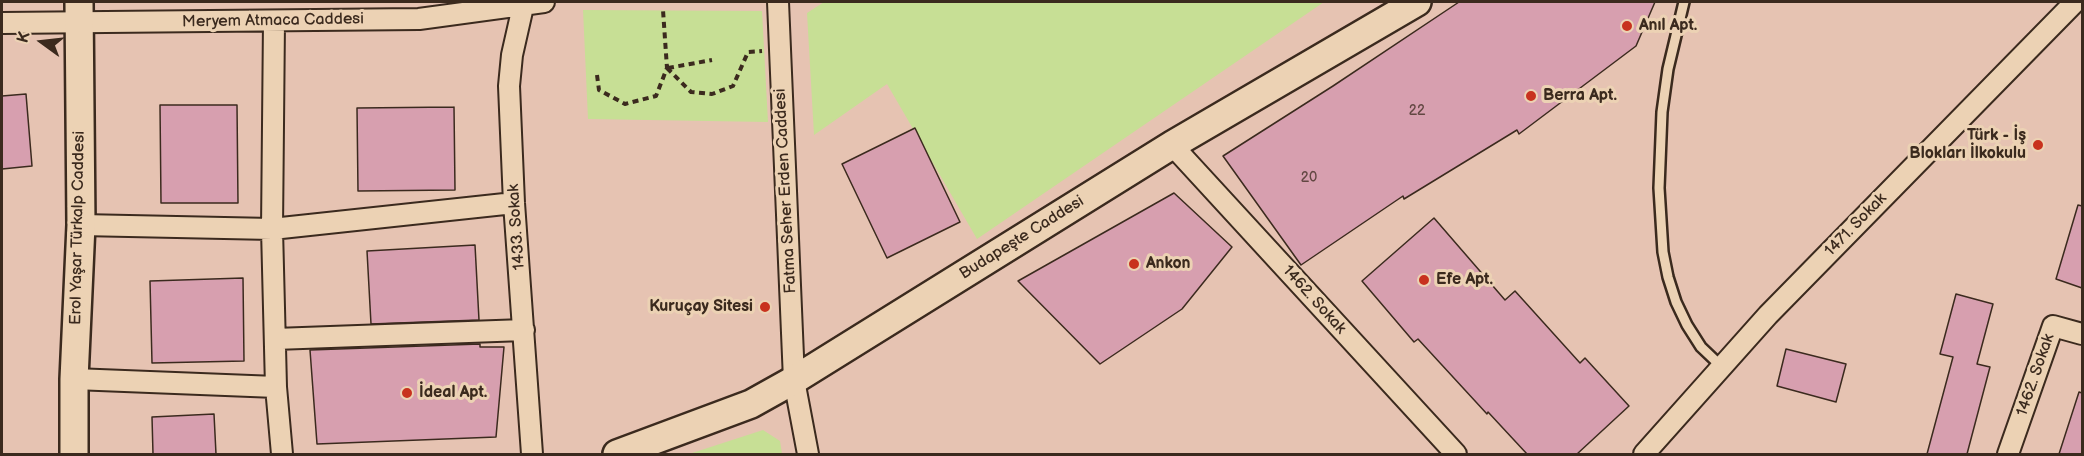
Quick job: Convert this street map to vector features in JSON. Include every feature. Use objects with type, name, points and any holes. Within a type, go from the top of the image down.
[{"type":"street","name":"Meryem Atmaca Caddesi","points":[[2,23],[80,12],[274,21],[419,19],[524,2],[544,2]]},
{"type":"street","name":"1433. Sokak","points":[[524,2],[512,55],[509,86],[514,203],[532,454]]},
{"type":"street","name":"Fatma Seher Erden Caddesi","points":[[778,2],[794,380],[808,454]]},
{"type":"street","name":"Budapeşte Caddesi","points":[[617,454],[751,404],[794,380],[1172,145],[1417,2]]},
{"type":"street","name":"1471. Sokak","points":[[1644,454],[1768,315],[2075,2]]},
{"type":"street","name":"Erol Yaşar Türkalp Caddesi","points":[[74,454],[74,379],[81,225],[80,12]]},
{"type":"street","points":[[274,21],[272,229],[276,387],[282,454]]},
{"type":"street","name":"1462. Sokak","points":[[1172,145],[1456,454]]},
{"type":"street","points":[[81,225],[272,229],[514,203]]},
{"type":"street","name":"1462. Sokak","points":[[2008,454],[2053,326],[2082,334]]},
{"type":"street","points":[[275,339],[524,330]]},
{"type":"street","points":[[74,379],[276,387]]},
{"type":"lane","points":[[1684,2],[1668,69],[1662,112],[1659,188],[1663,252],[1674,294],[1687,325],[1701,347],[1722,368]]},
{"type":"path","points":[[597,75],[599,90],[625,104],[656,96],[667,68],[663,10]]},
{"type":"path","points":[[667,68],[691,92],[712,94],[733,86],[748,52],[780,54]]},
{"type":"path","points":[[667,68],[712,60]]},
{"type":"green space","points":[[824,2],[1324,2],[977,239],[887,84],[814,135],[807,13]]},
{"type":"green space","points":[[583,10],[762,11],[768,122],[588,119]]},
{"type":"green space","points":[[763,430],[780,441],[782,454],[689,454]]},
{"type":"building","points":[[1459,2],[1655,2],[1636,46],[1519,134],[1517,130],[1404,199],[1403,196],[1301,265],[1223,156]]},
{"type":"building","points":[[26,94],[32,166],[2,169],[2,96]]},
{"type":"building","points":[[160,105],[237,105],[238,203],[161,203]]},
{"type":"building","points":[[454,107],[455,190],[358,191],[357,108]]},
{"type":"building","points":[[915,128],[960,222],[887,258],[842,164]]},
{"type":"building","name":"Ankon","points":[[1174,193],[1232,247],[1182,309],[1100,364],[1018,281]]},
{"type":"building","points":[[2078,205],[2082,206],[2082,288],[2056,279]]},
{"type":"building","points":[[1434,218],[1505,300],[1515,291],[1580,363],[1585,358],[1629,406],[1577,454],[1527,454],[1418,339],[1414,342],[1362,281]]},
{"type":"building","points":[[475,245],[479,320],[371,324],[367,251]]},
{"type":"building","points":[[243,278],[244,361],[152,363],[150,281]]},
{"type":"building","points":[[1956,294],[1993,304],[1977,364],[1990,367],[1967,454],[1927,454],[1953,357],[1940,354]]},
{"type":"building","name":"İdeal Apt.","points":[[480,344],[480,347],[504,347],[496,437],[317,444],[310,350]]},
{"type":"building","points":[[1786,349],[1846,364],[1836,402],[1777,386]]},
{"type":"building","points":[[2079,392],[2082,393],[2082,454],[2059,454]]},
{"type":"building","points":[[214,414],[216,454],[153,454],[152,417]]},
{"type":"place","name":"Anıl Apt.","points":[[1627,26]]},
{"type":"place","name":"Berra Apt.","points":[[1531,96]]},
{"type":"place","name":"Türk - İş Blokları İlkokulu","points":[[2038,145]]},
{"type":"place","name":"Ankon","points":[[1134,264]]},
{"type":"place","name":"Efe Apt.","points":[[1424,280]]},
{"type":"place","name":"Kuruçay Sitesi","points":[[765,307]]},
{"type":"place","name":"İdeal Apt.","points":[[407,393]]}]
